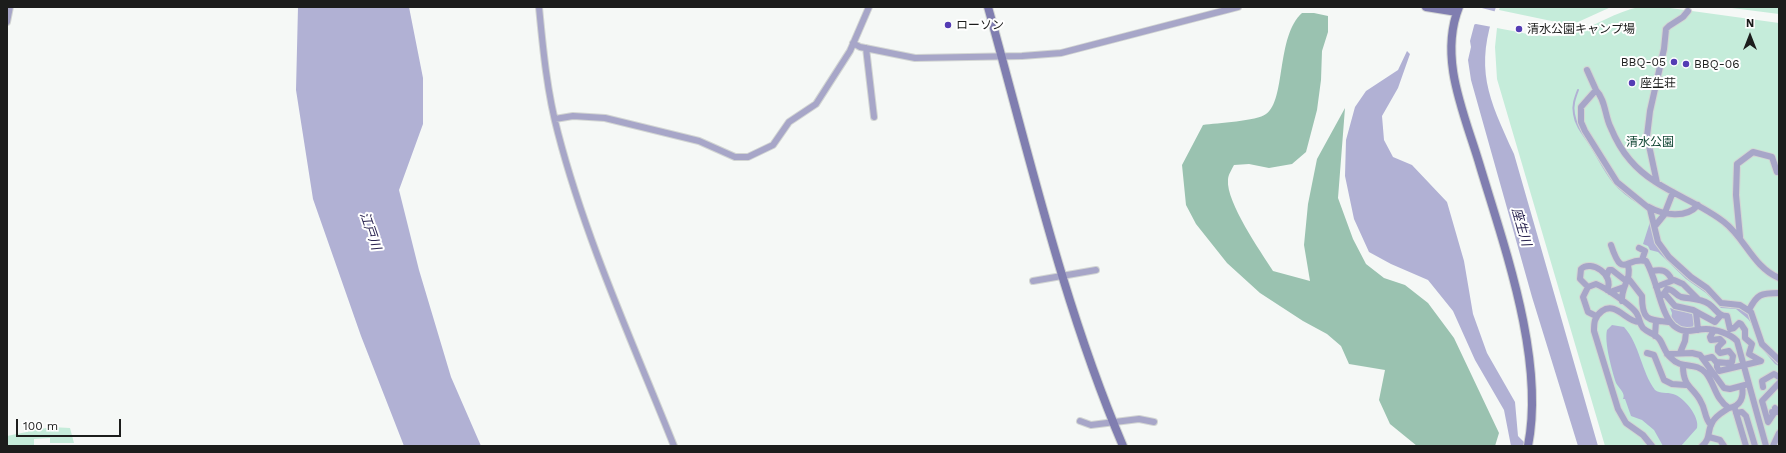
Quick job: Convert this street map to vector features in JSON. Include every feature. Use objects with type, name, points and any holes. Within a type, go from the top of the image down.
[{"type":"street","points":[[7,22],[10,7]]},
{"type":"street","points":[[539,7],[542,41],[555,119],[570,175],[594,245],[674,446]]},
{"type":"street","points":[[555,119],[573,116],[601,117],[699,141],[735,157],[748,157],[773,145],[789,122],[816,104],[850,51],[869,7]]},
{"type":"street","points":[[988,7],[1062,277],[1113,422],[1123,446]]},
{"type":"street","points":[[853,43],[866,48],[915,58],[1061,53],[1238,7]]},
{"type":"street","points":[[1426,7],[1458,10],[1452,42],[1454,79],[1512,275],[1531,366],[1534,400],[1528,446]]},
{"type":"street","points":[[1657,183],[1648,136],[1650,110],[1664,49],[1666,29],[1684,17],[1688,11]]},
{"type":"street","points":[[866,48],[874,117]]},
{"type":"street","points":[[1587,70],[1602,100],[1615,137],[1630,160],[1647,177],[1698,205],[1724,222],[1740,238],[1758,263],[1771,274],[1779,278]]},
{"type":"street","points":[[1596,90],[1581,107],[1581,122],[1585,131],[1617,182],[1648,206],[1665,214],[1686,213],[1698,205]]},
{"type":"street","points":[[1740,238],[1736,195],[1737,164],[1753,152],[1772,157],[1777,172]]},
{"type":"street","points":[[1655,226],[1665,214],[1672,192]]},
{"type":"street","points":[[1648,206],[1652,213],[1659,244],[1670,258],[1688,275],[1706,288],[1721,303],[1740,305],[1749,310],[1754,319],[1762,344],[1779,360]]},
{"type":"street","points":[[1611,246],[1617,262],[1624,266],[1642,260]]},
{"type":"street","points":[[1639,248],[1644,251],[1642,260]]},
{"type":"street","points":[[1642,260],[1646,262],[1652,271],[1656,287],[1674,306],[1696,312],[1714,322],[1720,317]]},
{"type":"street","points":[[1622,301],[1626,282],[1630,275],[1628,265]]},
{"type":"street","points":[[1588,287],[1580,279],[1581,269],[1583,267],[1594,266],[1607,275],[1610,282],[1608,291]]},
{"type":"street","points":[[1033,281],[1096,270]]},
{"type":"street","points":[[1607,275],[1609,270],[1612,270],[1642,296],[1644,316],[1650,320],[1670,322]]},
{"type":"street","points":[[1652,271],[1666,271],[1672,280],[1683,284],[1698,299]]},
{"type":"street","points":[[1656,287],[1672,280]]},
{"type":"street","points":[[1608,291],[1626,282]]},
{"type":"street","points":[[1596,316],[1588,312],[1583,297],[1588,287],[1596,284],[1608,291],[1637,313],[1639,322],[1646,331],[1660,340],[1672,360],[1683,366],[1697,366],[1705,372],[1721,402],[1720,414]]},
{"type":"street","points":[[1662,294],[1668,289],[1671,289],[1681,297],[1698,299],[1708,303],[1720,317],[1728,318],[1731,337]]},
{"type":"street","points":[[1749,310],[1754,300],[1760,295],[1779,293]]},
{"type":"street","points":[[1662,294],[1670,322],[1674,326],[1686,332],[1714,330],[1737,341],[1744,353],[1745,365],[1766,446]]},
{"type":"street","points":[[1639,322],[1632,321],[1611,308],[1596,316],[1594,327],[1596,342],[1618,409],[1626,423],[1643,435],[1652,446]]},
{"type":"street","points":[[1696,312],[1698,330]]},
{"type":"street","points":[[1655,336],[1656,321]]},
{"type":"street","points":[[1723,334],[1730,328],[1734,328],[1739,323],[1741,324],[1745,330],[1745,338],[1752,344],[1744,353]]},
{"type":"street","points":[[1714,330],[1710,336],[1711,340],[1720,339],[1723,342],[1718,347],[1718,351],[1720,353],[1729,351],[1733,355]]},
{"type":"street","points":[[1680,353],[1685,341],[1686,332]]},
{"type":"street","points":[[1647,353],[1654,355],[1666,352],[1696,353],[1704,359],[1721,386],[1727,389],[1742,386],[1770,386],[1774,388]]},
{"type":"street","points":[[1704,359],[1712,357],[1716,363],[1716,367],[1721,371],[1761,361],[1744,353],[1733,355]]},
{"type":"street","points":[[1654,355],[1664,380],[1672,384],[1686,384]]},
{"type":"street","points":[[1716,363],[1718,361],[1727,363],[1732,362],[1733,355]]},
{"type":"street","points":[[1683,366],[1686,384],[1701,401],[1704,414],[1711,425]]},
{"type":"street","points":[[1763,387],[1762,381],[1769,376],[1774,374],[1779,377]]},
{"type":"street","points":[[1711,382],[1717,379]]},
{"type":"street","points":[[1775,409],[1768,422],[1762,402],[1779,383]]},
{"type":"street","points":[[1702,446],[1709,437],[1711,425],[1720,414],[1733,409],[1742,399],[1744,395],[1742,386]]},
{"type":"street","points":[[1721,402],[1745,414],[1755,446]]},
{"type":"street","points":[[1733,409],[1746,446]]},
{"type":"street","points":[[1080,422],[1091,425],[1140,419],[1154,422]]},
{"type":"street","points":[[1763,435],[1778,436],[1772,446]]},
{"type":"street","points":[[1709,437],[1720,440],[1724,446]]},
{"type":"green space","points":[[1500,7],[1611,7],[1578,22],[1561,23],[1499,10]]},
{"type":"green space","name":"清水公園","points":[[1639,7],[1663,7],[1779,23],[1779,446],[1605,446],[1497,79],[1495,47],[1497,28],[1535,35],[1564,35],[1581,30],[1630,9]]},
{"type":"green space","points":[[1724,7],[1779,7],[1779,14]]},
{"type":"green space","points":[[1302,13],[1314,13],[1328,16],[1328,32],[1322,51],[1321,80],[1317,110],[1306,152],[1292,164],[1269,168],[1249,164],[1234,165],[1229,174],[1228,180],[1232,201],[1245,227],[1273,271],[1310,281],[1304,245],[1308,204],[1317,159],[1345,108],[1338,198],[1353,239],[1366,264],[1384,278],[1405,285],[1428,303],[1454,338],[1499,433],[1495,446],[1417,446],[1390,424],[1379,400],[1385,370],[1349,364],[1341,346],[1327,334],[1303,321],[1260,293],[1227,263],[1196,224],[1186,205],[1182,165],[1203,125],[1246,120],[1266,114],[1272,107],[1276,96],[1288,37],[1294,23]]},
{"type":"green space","points":[[51,427],[70,428],[74,443],[50,443],[50,438],[34,439],[34,446],[7,446],[7,436]]},
{"type":"water","name":"江戸川","points":[[298,7],[409,7],[423,78],[423,124],[399,190],[419,270],[451,377],[481,446],[404,446],[361,336],[313,199],[296,90]]},
{"type":"water","name":"座生川","points":[[1479,7],[1496,7],[1489,29],[1486,48],[1485,66],[1487,82],[1497,116],[1514,154],[1598,446],[1578,446],[1532,297],[1471,80],[1468,60],[1471,47],[1470,41]]},
{"type":"water","points":[[1407,51],[1410,54],[1398,88],[1382,116],[1384,140],[1393,157],[1412,165],[1447,202],[1464,261],[1473,314],[1487,353],[1515,402],[1518,436],[1528,446],[1511,446],[1504,410],[1475,360],[1453,311],[1428,280],[1391,264],[1369,252],[1354,219],[1345,176],[1346,140],[1355,107],[1366,91],[1398,70]]},
{"type":"water","points":[[1650,222],[1652,223],[1656,244],[1666,258],[1706,290],[1721,305],[1726,307],[1739,307],[1750,315],[1761,345],[1779,366],[1775,364],[1759,345],[1751,323],[1748,319],[1736,309],[1721,308],[1706,293],[1686,279],[1658,252],[1650,250],[1648,246],[1643,244]]},
{"type":"water","points":[[1670,308],[1692,314],[1695,322],[1692,328],[1687,330],[1679,326],[1677,323],[1674,323],[1671,319],[1672,313]]},
{"type":"water","points":[[1612,325],[1624,327],[1629,334],[1634,342],[1646,375],[1655,390],[1659,392],[1671,393],[1677,396],[1686,403],[1694,413],[1697,428],[1681,446],[1663,446],[1654,430],[1642,420],[1631,416],[1625,399],[1623,399],[1623,393],[1616,383],[1612,371],[1606,335],[1607,330]]},
{"type":"pier","points":[[1478,7],[1497,12],[1492,27],[1476,24],[1472,25]]},
{"type":"waterway","points":[[1578,90],[1573,111],[1579,128],[1612,180],[1623,192],[1640,204]]},
{"type":"place","name":"ローソン","points":[[948,25]]},
{"type":"place","name":"清水公園キャンプ場","points":[[1519,29]]},
{"type":"place","name":"BBQ-05","points":[[1674,62]]},
{"type":"place","name":"BBQ-06","points":[[1686,64]]},
{"type":"place","name":"座生荘","points":[[1632,83]]}]
